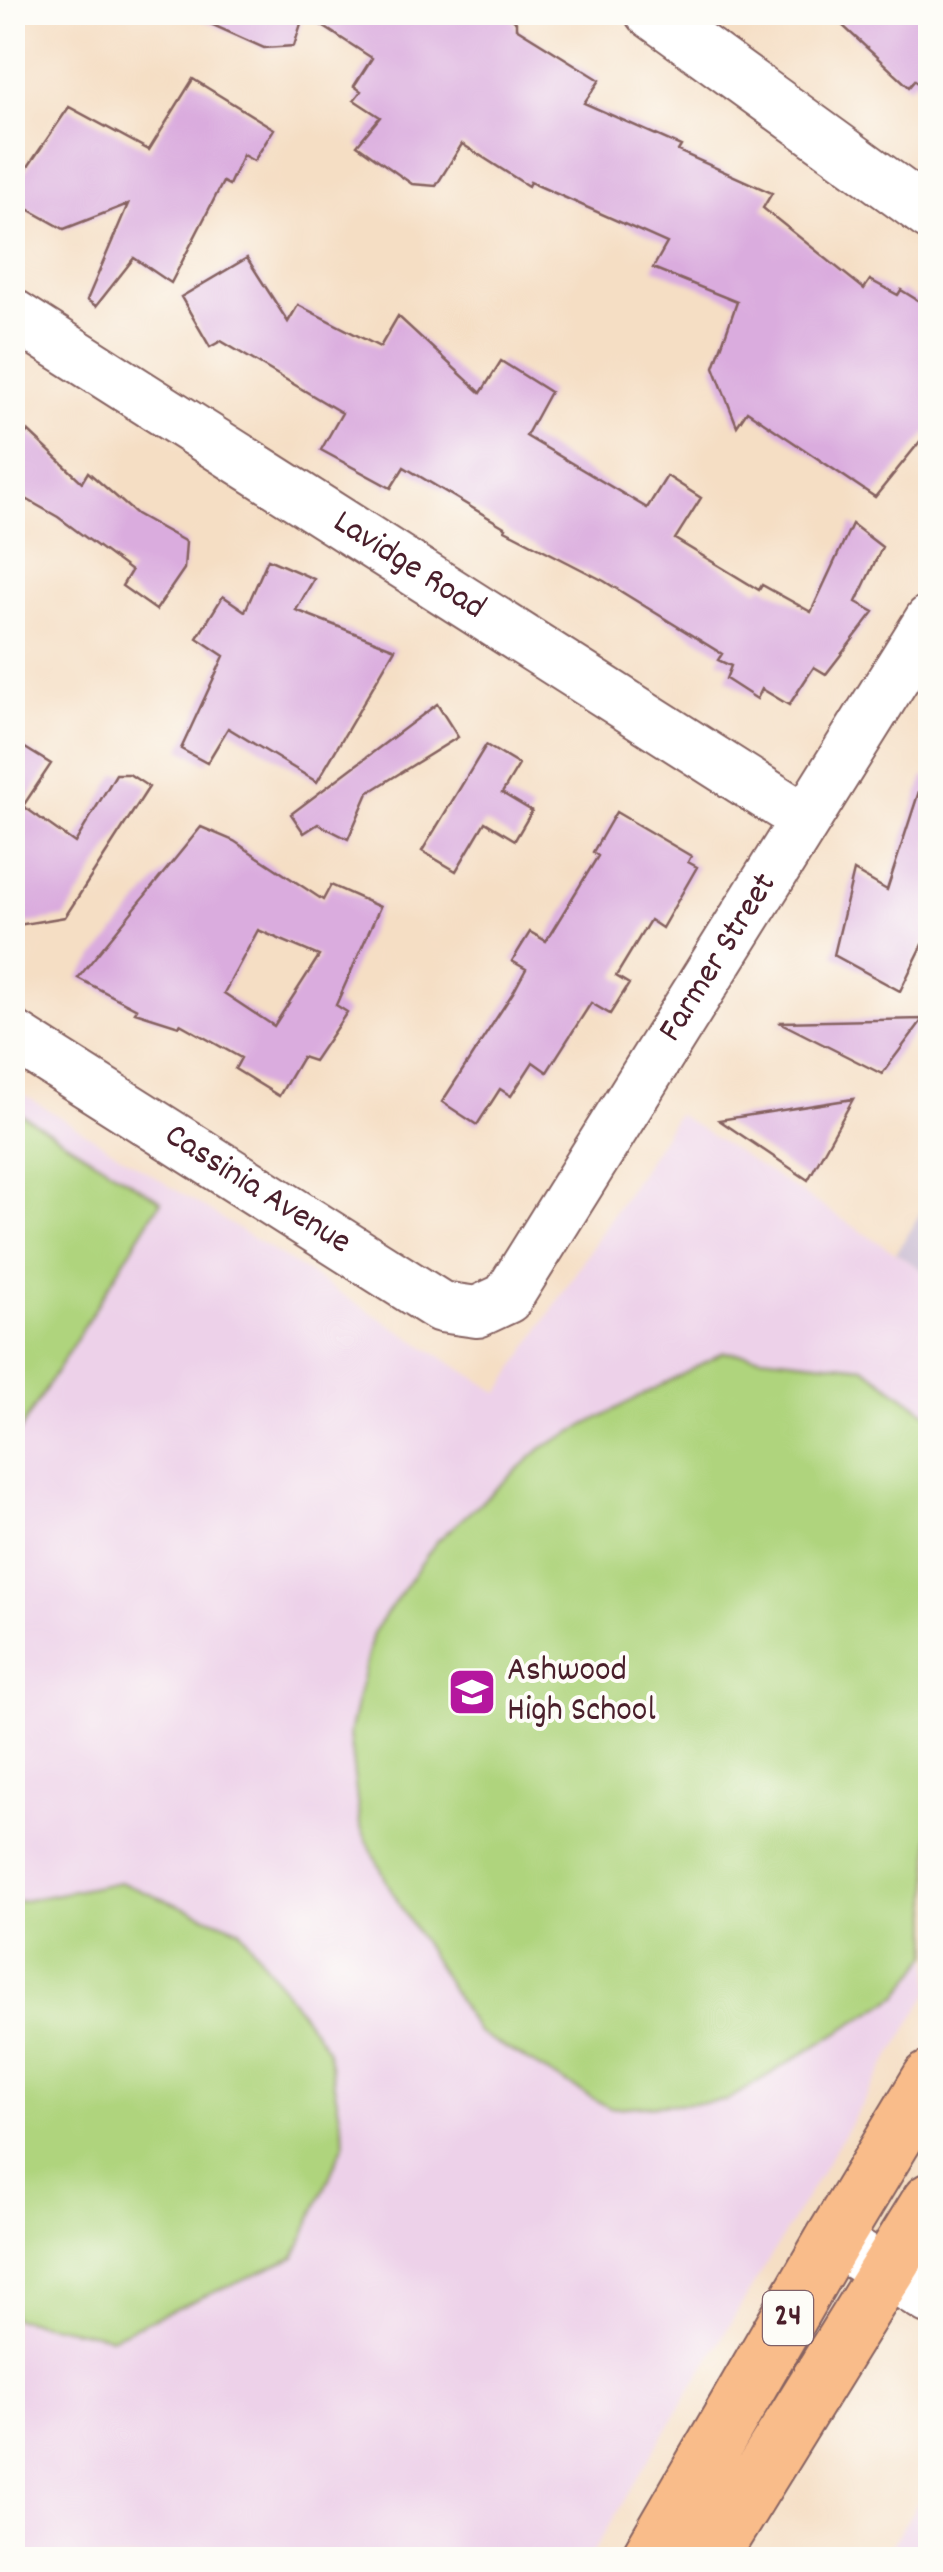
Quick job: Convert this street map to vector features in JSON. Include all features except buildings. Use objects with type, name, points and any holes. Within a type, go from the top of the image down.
[{"type":"main road","name":"24","points":[[648,2560],[930,2079]]},
{"type":"main road","name":"24","points":[[708,2560],[908,2286],[930,2202]]},
{"type":"street","points":[[650,12],[930,215]]},
{"type":"street","name":"Lavidge Road","points":[[12,314],[805,819]]},
{"type":"street","name":"Farmer Street","points":[[507,1298],[930,620]]},
{"type":"street","name":"Cassinia Avenue","points":[[12,1035],[441,1306],[476,1312],[507,1298]]},
{"type":"street","points":[[833,2240],[908,2286]]},
{"type":"shaded area","name":"Ashwood High School","points":[[12,1087],[499,1393],[677,1114],[930,1275],[930,1991],[589,2559],[13,2559]]},
{"type":"shaded area","points":[[930,1197],[930,1275],[896,1253]]},
{"type":"shaded area","points":[[930,2483],[930,2559],[883,2559]]},
{"type":"green space","points":[[13,1109],[161,1201],[13,1442]]},
{"type":"green space","points":[[724,1352],[864,1367],[930,1415],[930,1953],[899,1995],[726,2101],[610,2108],[477,2032],[392,1892],[360,1826],[349,1734],[373,1633],[436,1542],[542,1448]]},
{"type":"green space","points":[[119,1882],[240,1929],[327,2049],[345,2141],[295,2257],[111,2337],[13,2318],[12,1903]]},
{"type":"place","name":"Ashwood High School","points":[[472,1692]]}]
